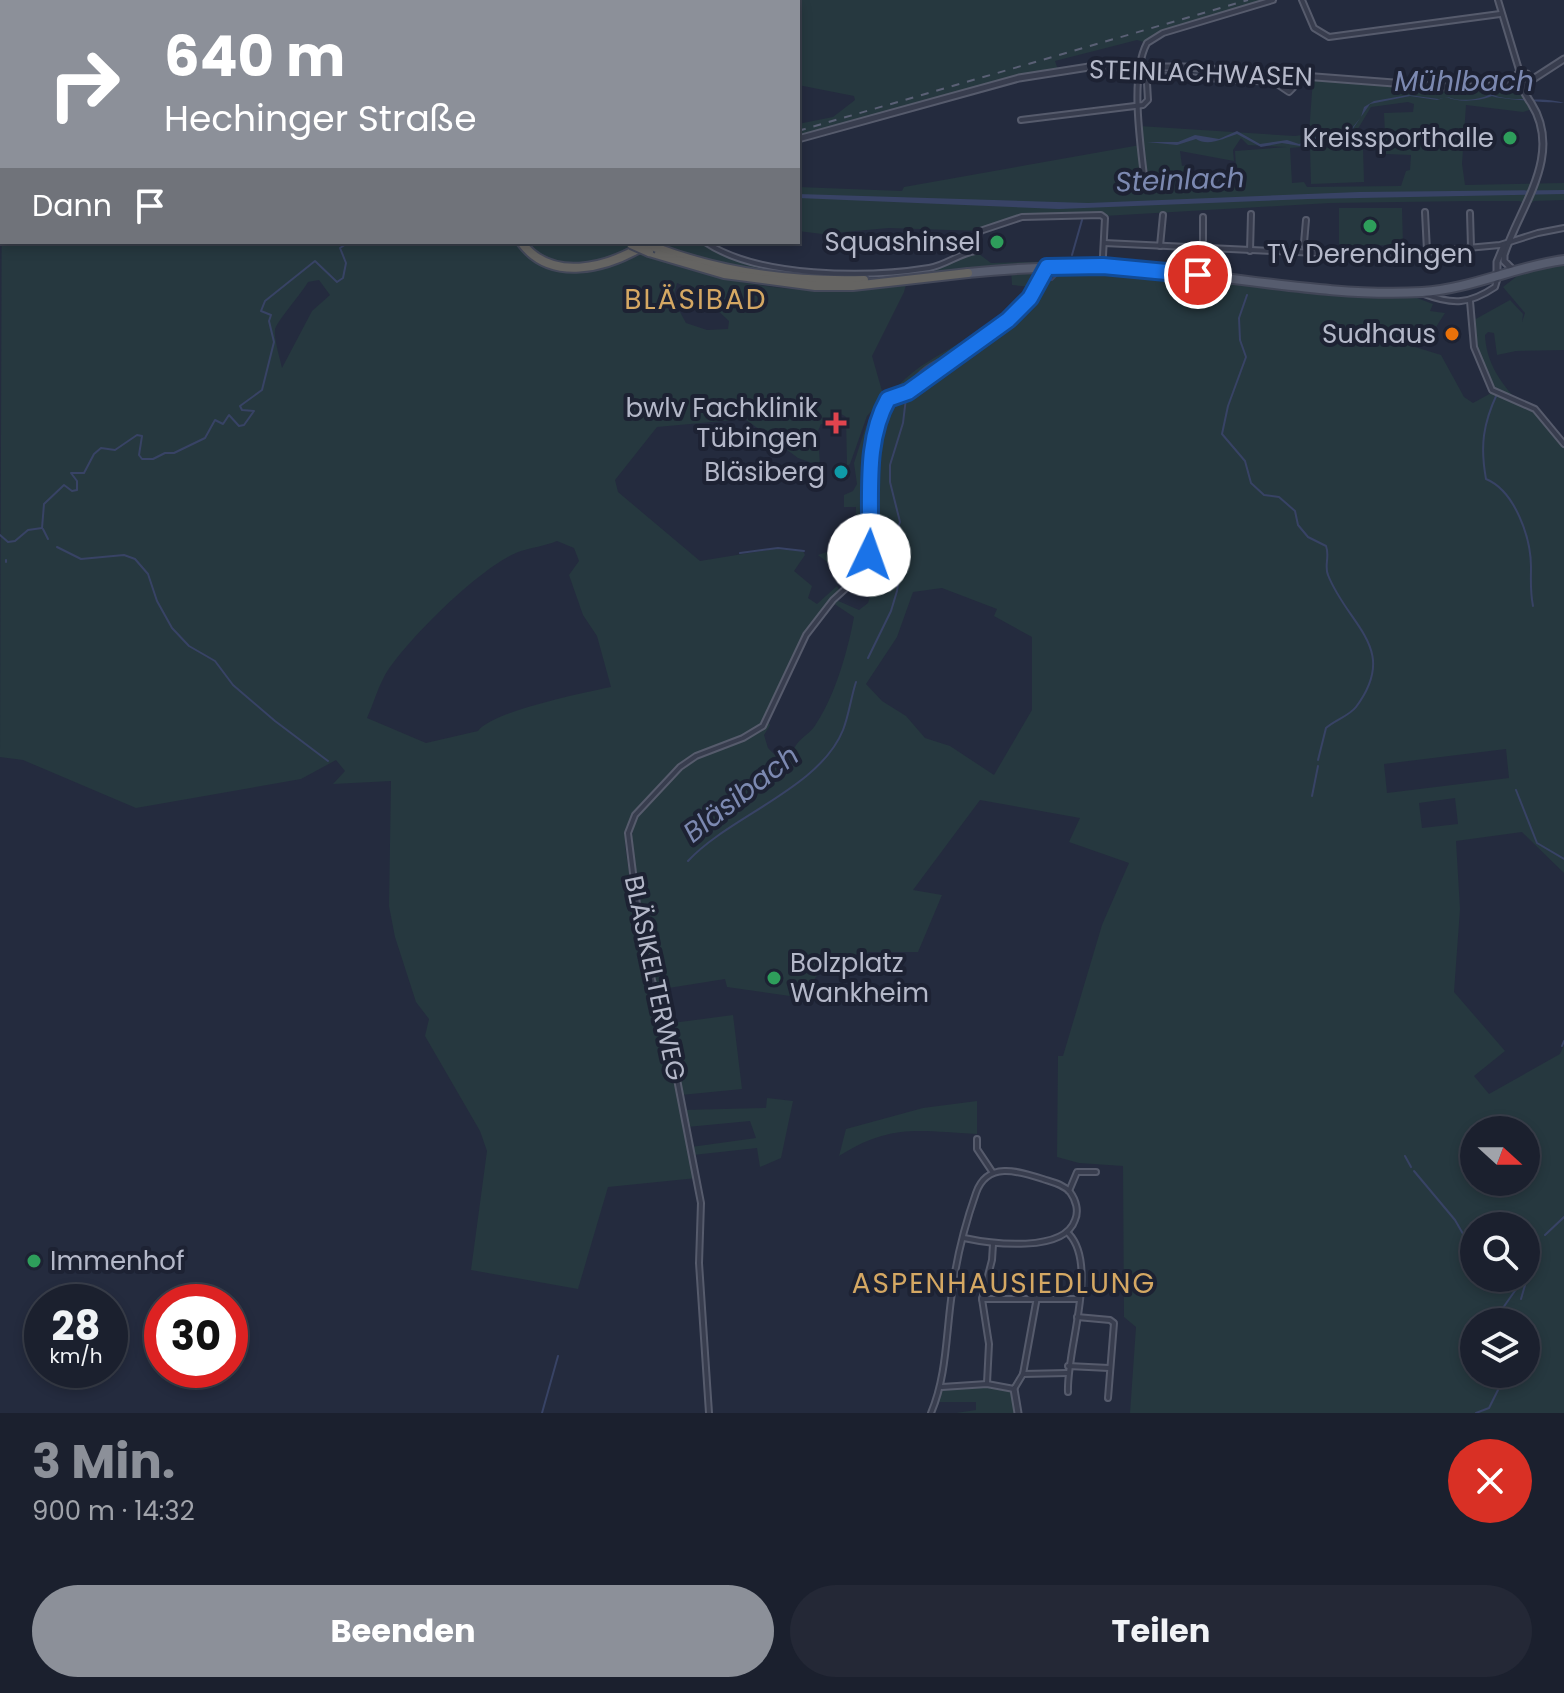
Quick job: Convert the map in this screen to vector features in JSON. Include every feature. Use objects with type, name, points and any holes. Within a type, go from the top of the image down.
[{"type":"highway","points":[[523,244],[540,260],[574,268],[611,263],[648,245]]},
{"type":"highway","points":[[529,244],[535,254],[553,262],[581,266],[609,261],[648,245],[726,269],[798,279],[876,279],[968,273]]},
{"type":"main road","points":[[968,273],[1047,267],[1120,267],[1316,288],[1420,292],[1564,260]]},
{"type":"street","points":[[1144,176],[1139,105],[1141,65],[1147,43],[1163,33],[1273,0]]},
{"type":"street","points":[[1302,0],[1314,28],[1329,37],[1500,14]]},
{"type":"street","points":[[1420,292],[1460,303],[1470,301],[1497,285],[1497,262],[1536,182],[1545,153],[1536,110],[1515,58],[1498,0]]},
{"type":"street","name":"STEINLACHWASEN","points":[[800,138],[1019,78],[1083,67],[1141,65],[1452,88],[1526,79],[1544,73],[1564,59]]},
{"type":"street","points":[[1021,120],[1139,105],[1148,100],[1147,83],[1153,75],[1274,82],[1286,92],[1292,91],[1295,76]]},
{"type":"street","points":[[1425,212],[1427,251]]},
{"type":"street","points":[[1470,213],[1471,247]]},
{"type":"street","points":[[1250,251],[1251,214]]},
{"type":"street","points":[[709,244],[734,257],[782,267],[829,272],[892,271],[940,266],[961,254],[975,251],[980,231],[1022,217],[1101,215],[1105,218],[1103,256]]},
{"type":"street","points":[[1160,246],[1163,215]]},
{"type":"street","points":[[1203,217],[1203,248]]},
{"type":"street","points":[[1306,220],[1304,239],[1307,254]]},
{"type":"street","points":[[1104,243],[1380,256],[1506,244],[1564,228]]},
{"type":"street","points":[[1497,274],[1506,244]]},
{"type":"street","points":[[1504,255],[1504,261],[1513,270]]},
{"type":"street","name":"BLÄSIKELTERWEG","points":[[709,1413],[699,1263],[701,1203],[673,1061],[641,937],[630,851],[630,825],[651,796],[680,767],[763,726],[806,635],[833,600],[865,571],[870,545],[873,445],[880,414],[888,399],[908,392],[1008,320],[1030,298],[1047,267]]},
{"type":"street","points":[[1443,300],[1444,289]]},
{"type":"street","points":[[1470,301],[1474,347],[1492,390],[1535,409],[1564,444]]},
{"type":"street","points":[[977,1139],[977,1149],[993,1173]]},
{"type":"street","points":[[931,1413],[942,1387],[953,1284],[977,1188],[993,1173],[1005,1169],[1062,1186],[1069,1191],[1077,1213],[1069,1234],[1080,1255],[1077,1317],[1067,1369],[1068,1392]]},
{"type":"street","points":[[1069,1191],[1077,1172],[1096,1172]]},
{"type":"street","points":[[964,1238],[993,1244],[1047,1241],[1069,1234]]},
{"type":"street","points":[[987,1384],[989,1344],[982,1299],[993,1244]]},
{"type":"street","points":[[1018,1413],[1014,1389],[1023,1374],[1037,1297]]},
{"type":"street","points":[[982,1299],[1079,1299]]},
{"type":"street","points":[[1077,1317],[1112,1321],[1108,1398]]},
{"type":"street","points":[[1023,1374],[1110,1368]]},
{"type":"street","points":[[942,1387],[987,1384],[1014,1389]]},
{"type":"shaded area","points":[[800,0],[1273,0],[1163,33],[1147,43],[1137,40],[1055,61],[1058,70],[800,138],[800,124],[833,117],[855,100],[854,96],[800,85]]},
{"type":"shaded area","points":[[1313,78],[1452,88],[1506,86],[1524,96],[1530,94],[1535,108],[1523,112],[1466,105],[1462,164],[1465,185],[1564,183],[1564,200],[1534,201],[1529,205],[1519,201],[1330,203],[1104,216],[1031,216],[980,231],[889,228],[822,234],[800,231],[800,187],[902,191],[904,187],[1140,145],[1139,126],[1295,136],[1309,134]],"holes":[[[1408,102],[1414,104],[1413,112],[1384,113],[1386,154],[1411,155],[1410,170],[1406,171],[1401,186],[1307,187],[1304,182],[1292,183],[1290,148],[1345,143],[1353,137],[1371,107]],[[1241,138],[1248,145],[1287,147],[1235,151],[1237,187],[1190,189],[1188,165],[1182,166],[1180,151],[1234,161],[1233,150]]]},
{"type":"shaded area","points":[[1363,147],[1364,182],[1311,184],[1310,148]]},
{"type":"shaded area","name":"TV Derendingen","points":[[1339,208],[1402,208],[1403,245],[1339,246]]},
{"type":"shaded area","points":[[2,244],[654,244],[641,254],[711,276],[760,285],[834,290],[907,281],[872,356],[884,398],[867,416],[850,464],[847,466],[846,417],[835,410],[827,424],[821,424],[818,431],[820,466],[798,458],[745,419],[657,427],[615,480],[618,492],[700,561],[774,549],[803,551],[805,555],[794,571],[812,586],[808,598],[817,604],[837,586],[840,591],[805,634],[763,722],[742,737],[690,758],[672,770],[633,813],[626,828],[625,845],[638,933],[644,938],[631,841],[635,820],[669,781],[693,761],[748,739],[768,722],[770,725],[764,735],[768,748],[780,760],[793,752],[797,743],[813,728],[835,687],[854,617],[833,603],[836,600],[859,610],[868,603],[877,574],[868,568],[872,555],[873,454],[883,416],[893,400],[893,390],[922,366],[996,321],[1032,287],[1012,285],[1011,267],[897,276],[822,276],[747,268],[689,255],[661,244],[709,244],[752,261],[846,273],[905,272],[929,268],[975,251],[991,263],[1097,260],[1103,256],[1103,266],[1347,295],[1417,298],[1433,304],[1430,311],[1445,313],[1436,327],[1427,326],[1415,332],[1415,347],[1441,355],[1464,397],[1473,403],[1493,392],[1534,410],[1564,447],[1564,873],[1522,832],[1456,841],[1460,909],[1454,992],[1505,1051],[1474,1076],[1489,1094],[1560,1054],[1564,1045],[1564,1413],[1130,1413],[1136,1327],[1124,1317],[1123,1166],[1079,1163],[1057,1157],[1058,1056],[1063,1056],[1102,925],[1129,863],[1069,842],[1080,818],[980,800],[913,890],[942,895],[918,952],[869,952],[820,973],[815,978],[811,999],[727,987],[725,979],[656,990],[665,1024],[733,1015],[742,1089],[681,1095],[683,1110],[766,1108],[767,1098],[793,1101],[781,1158],[760,1167],[757,1148],[693,1155],[697,1178],[608,1187],[578,1289],[471,1270],[487,1151],[480,1131],[425,1036],[429,1019],[416,1002],[395,937],[389,906],[391,781],[333,784],[345,771],[336,760],[301,779],[136,808],[23,760],[0,757]],"holes":[[[319,280],[330,295],[312,311],[282,368],[275,330],[308,282]],[[677,283],[716,294],[714,307],[729,321],[728,329],[707,330],[686,323],[680,312],[670,309]],[[557,541],[574,548],[579,561],[569,575],[583,615],[597,636],[611,687],[519,710],[478,731],[426,743],[367,718],[394,662],[426,625],[466,587],[505,558],[521,551]],[[942,588],[997,609],[994,616],[1032,637],[1032,710],[994,775],[950,746],[925,738],[906,716],[882,701],[866,684],[897,637],[913,592]],[[1506,749],[1509,778],[1387,793],[1384,764]],[[1455,798],[1458,824],[1422,828],[1419,803]],[[750,1121],[756,1138],[691,1147],[687,1127]]]},
{"type":"shaded area","points":[[1564,263],[1564,350],[1516,351],[1497,355],[1494,333],[1488,332],[1485,335],[1490,361],[1514,397],[1493,388],[1477,346],[1474,320],[1510,300],[1523,314],[1522,322],[1525,313],[1503,287],[1521,273]]},
{"type":"shaded area","points":[[882,405],[871,449],[867,546],[862,565],[852,581],[818,555],[842,547],[842,553],[855,550],[856,507],[844,507],[844,495],[853,491],[857,484],[854,463],[866,426]]},
{"type":"shaded area","points":[[977,1101],[977,1134],[922,1131],[890,1134],[857,1145],[839,1156],[846,1129],[923,1108]]},
{"type":"shaded area","points":[[987,1384],[1014,1389],[1018,1413],[956,1413],[976,1410],[976,1402],[936,1402],[942,1387]]},
{"type":"water","points":[[1491,94],[1564,103],[1514,100],[1492,96],[1469,101],[1457,100],[1447,97],[1470,100]]},
{"type":"water","points":[[1408,95],[1444,98],[1437,100],[1410,96],[1370,104],[1361,117],[1364,107],[1374,101]]},
{"type":"water","points":[[1361,117],[1345,140],[1319,138],[1300,146],[1282,143],[1261,147],[1237,134],[1211,142],[1196,139],[1177,145],[1147,142],[1178,142],[1195,135],[1219,139],[1237,131],[1260,144],[1287,140],[1299,144],[1319,136],[1344,138]]},
{"type":"water","points":[[1564,190],[1564,194],[1309,199],[1059,209],[800,198],[800,194],[1088,203],[1359,192]]},
{"type":"waterway","name":"Bläsibach","points":[[1072,255],[1082,220]]},
{"type":"waterway","points":[[0,535],[8,542],[15,541],[28,530],[42,528],[44,504],[64,485],[72,491],[77,490],[77,481],[71,473],[84,473],[94,454],[101,448],[115,450],[137,435],[142,436],[139,455],[142,459],[153,459],[205,438],[215,420],[223,424],[229,415],[239,426],[244,425],[254,411],[242,410],[240,406],[262,390],[274,342],[269,321],[271,315],[261,311],[265,301],[315,261],[337,282],[343,278],[346,263],[340,248],[346,244]]},
{"type":"waterway","name":"Bläsibach","points":[[1046,280],[1052,280],[1059,273]]},
{"type":"waterway","name":"Bläsibach","points":[[910,385],[927,366],[994,326],[1035,285]]},
{"type":"waterway","points":[[1247,295],[1239,318],[1240,340],[1246,357],[1228,406],[1222,434],[1245,461],[1251,483],[1264,495],[1279,497],[1295,511],[1298,525],[1308,537],[1326,546],[1328,575],[1372,653],[1373,669],[1368,686],[1356,707],[1326,728],[1318,760]]},
{"type":"waterway","points":[[1497,394],[1484,435],[1486,479],[1513,504],[1524,530],[1530,555],[1533,606]]},
{"type":"waterway","name":"Bläsibach","points":[[868,658],[891,611],[897,591],[899,577],[893,542],[900,522],[890,482],[890,465],[903,423],[906,398]]},
{"type":"waterway","points":[[43,529],[48,539]]},
{"type":"waterway","points":[[57,547],[81,559],[124,555],[135,559],[148,574],[157,601],[172,628],[189,646],[215,661],[233,685],[328,761]]},
{"type":"waterway","points":[[740,553],[778,548],[804,551]]},
{"type":"waterway","name":"Bläsibach","points":[[688,861],[705,845],[815,769],[843,730],[856,682]]},
{"type":"waterway","points":[[1312,796],[1318,766]]},
{"type":"waterway","points":[[1516,790],[1537,843],[1564,859]]},
{"type":"waterway","points":[[1562,1046],[1564,1041]]},
{"type":"waterway","points":[[1405,1156],[1411,1167]]},
{"type":"waterway","points":[[1414,1171],[1460,1229]]},
{"type":"waterway","points":[[1545,1235],[1564,1217]]},
{"type":"waterway","points":[[1503,1308],[1514,1292]]},
{"type":"waterway","points":[[1521,1299],[1523,1292]]},
{"type":"waterway","points":[[542,1413],[558,1356]]},
{"type":"waterway","points":[[1476,1413],[1489,1408],[1499,1388]]},
{"type":"railway","points":[[800,130],[1248,0]]},
{"type":"place","name":"Kreissporthalle","points":[[1510,138]]},
{"type":"place","name":"TV Derendingen","points":[[1370,226]]},
{"type":"place","name":"Squashinsel","points":[[997,242]]},
{"type":"place","name":"Sudhaus","points":[[1452,334]]},
{"type":"place","name":"bwlv Fachklinik Tübingen","points":[[836,423]]},
{"type":"place","name":"Bläsiberg","points":[[841,472]]},
{"type":"place","name":"Bolzplatz Wankheim","points":[[774,978]]},
{"type":"place","name":"Immenhof","points":[[34,1261]]},
{"type":"district","name":"BLÄSIBAD","points":[[696,299]]},
{"type":"district","name":"ASPENHAUSIEDLUNG","points":[[1004,1283]]},
{"type":"route","points":[[869,555],[873,445],[880,414],[888,399],[908,392],[1008,320],[1030,298],[1047,267],[1103,266],[1198,275]]},
{"type":"water label","name":"Mühlbach","points":[[1464,81]]},
{"type":"water label","name":"Steinlach","points":[[1180,180]]}]
